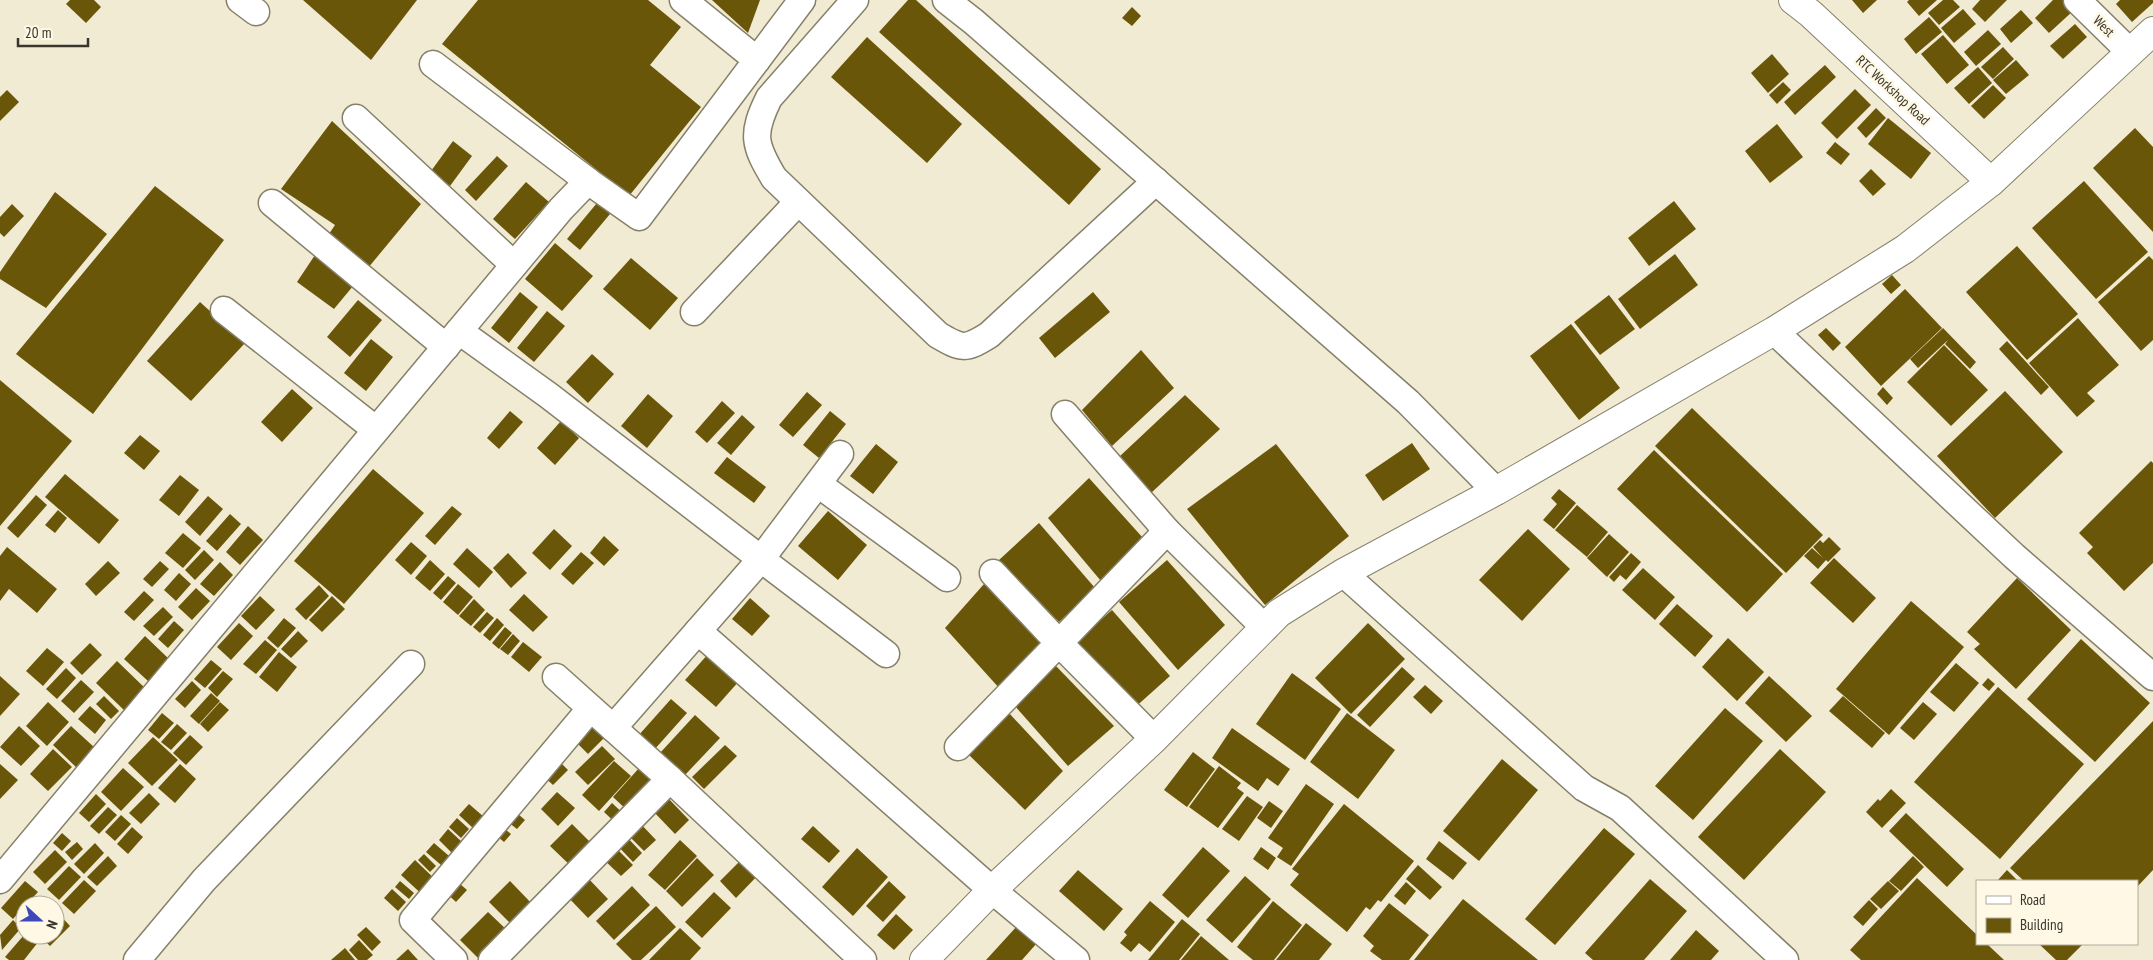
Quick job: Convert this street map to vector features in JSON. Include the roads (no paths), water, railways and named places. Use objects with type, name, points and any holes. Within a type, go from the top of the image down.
[{"type":"street","points":[[683,0],[757,60]]},
{"type":"street","points":[[433,64],[588,181],[639,217],[802,0]]},
{"type":"street","points":[[855,0],[769,98],[760,116],[756,137],[760,154],[774,178],[938,335],[957,346],[972,345],[989,336],[1156,181]]},
{"type":"street","points":[[946,0],[974,22],[1408,402],[1496,491]]},
{"type":"street","name":"West","points":[[2077,0],[2130,52]]},
{"type":"street","name":"RTC Workshop Road","points":[[1809,5],[1991,182]]},
{"type":"street","points":[[924,960],[992,890],[1154,739],[1279,614],[1343,574],[1496,491],[1774,331],[1905,249],[1991,182],[2153,31]]},
{"type":"street","points":[[356,118],[514,264]]},
{"type":"street","points":[[0,880],[375,429],[561,209],[588,181]]},
{"type":"street","points":[[272,202],[453,339],[548,395],[886,654]]},
{"type":"street","points":[[694,312],[798,202]]},
{"type":"street","points":[[224,310],[375,429]]},
{"type":"street","points":[[1774,331],[2014,556],[2153,677]]},
{"type":"street","points":[[1064,414],[1167,531],[1264,628]]},
{"type":"street","points":[[613,728],[761,559],[840,454]]},
{"type":"street","points":[[818,484],[947,578]]},
{"type":"street","points":[[958,747],[1167,531]]},
{"type":"street","points":[[993,573],[1154,739]]},
{"type":"street","points":[[1343,574],[1584,788],[1620,808],[1785,960]]},
{"type":"street","points":[[698,631],[992,890],[1076,960]]},
{"type":"street","points":[[137,960],[204,880],[411,664]]},
{"type":"street","points":[[556,677],[670,780],[863,960]]},
{"type":"street","points":[[454,960],[413,920],[590,708]]},
{"type":"street","points":[[492,960],[670,780]]}]
